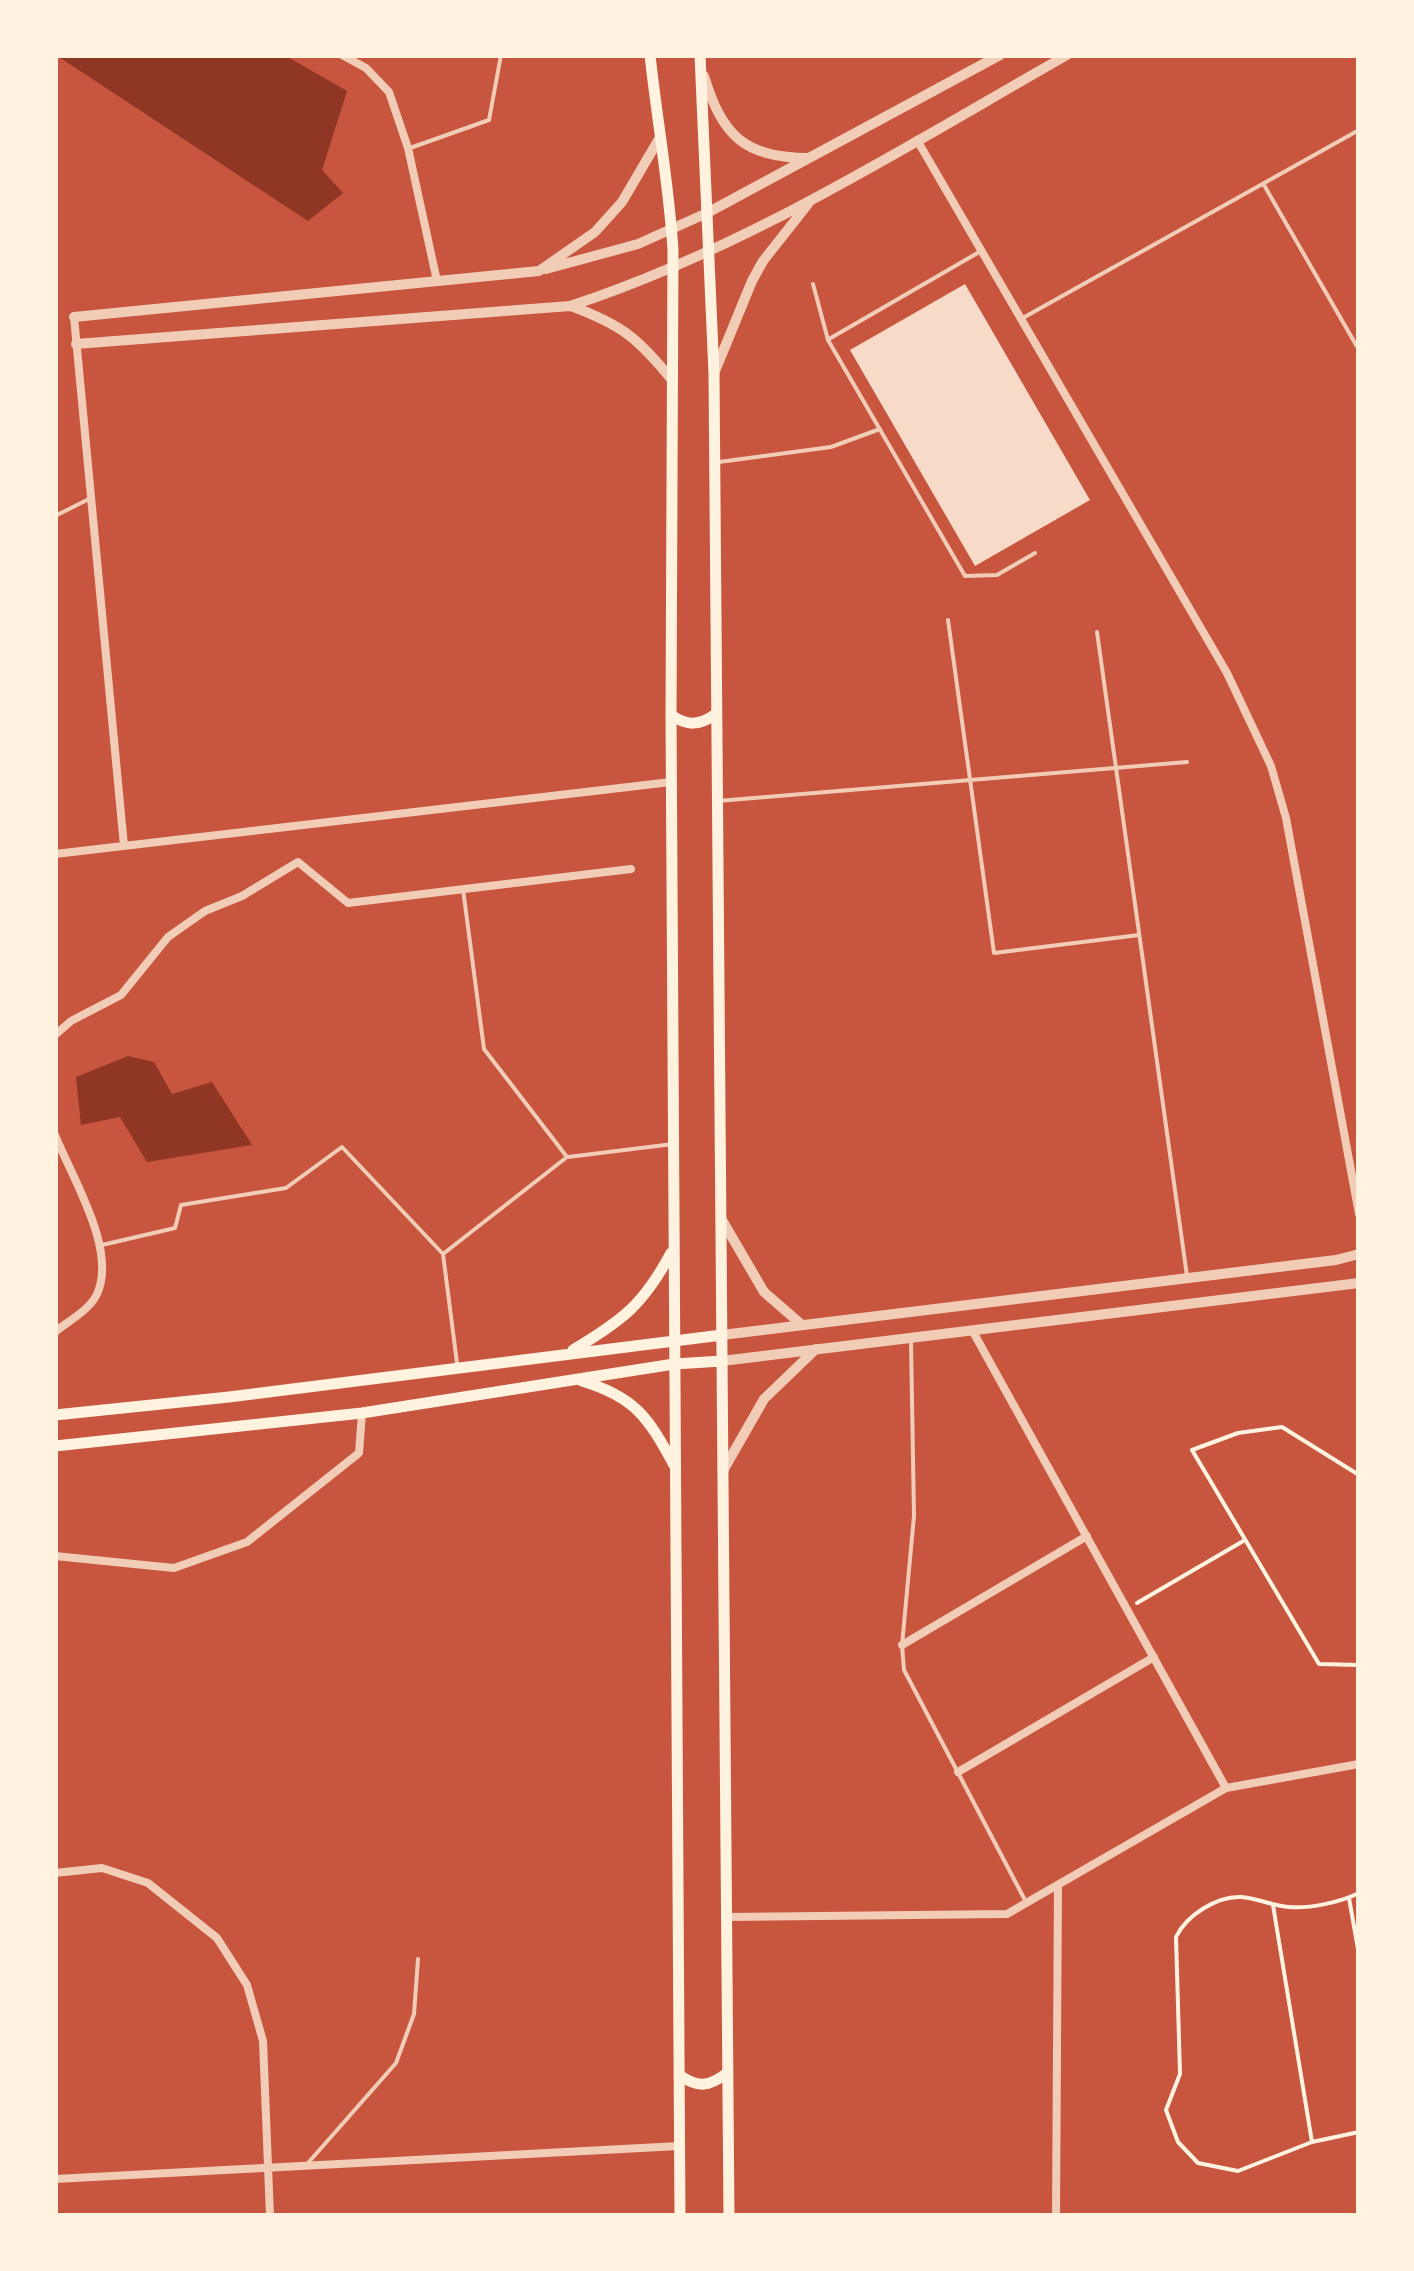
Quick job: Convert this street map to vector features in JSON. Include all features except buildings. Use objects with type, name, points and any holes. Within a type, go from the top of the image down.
[{"type":"main road","points":[[650,55],[672,229],[670,715],[680,2216]]},
{"type":"main road","points":[[700,55],[714,374],[729,2216]]},
{"type":"main road","points":[[670,715],[683,723],[702,724],[716,714]]},
{"type":"main road","points":[[566,1354],[635,1308],[654,1285],[673,1249]]},
{"type":"main road","points":[[55,1415],[722,1335]]},
{"type":"main road","points":[[55,1446],[362,1413],[674,1364],[722,1361]]},
{"type":"main road","points":[[578,1379],[610,1389],[637,1406],[675,1468]]},
{"type":"main road","points":[[679,2075],[694,2084],[712,2084],[727,2073]]},
{"type":"street","points":[[342,55],[366,68],[389,92],[408,148],[438,281]]},
{"type":"street","points":[[124,846],[74,317],[538,271],[638,244],[814,158],[1000,55]]},
{"type":"street","points":[[76,344],[570,306],[708,253],[1067,55]]},
{"type":"street","points":[[702,70],[714,112],[726,130],[742,143],[780,158],[814,158]]},
{"type":"street","points":[[538,271],[595,232],[641,173],[659,139]]},
{"type":"street","points":[[917,140],[1226,674],[1271,766],[1286,818],[1359,1214]]},
{"type":"street","points":[[714,374],[752,280],[812,199]]},
{"type":"street","points":[[570,306],[605,318],[634,336],[672,380]]},
{"type":"street","points":[[55,854],[671,782]]},
{"type":"street","points":[[55,1036],[71,1020],[121,995],[168,937],[204,911],[242,896],[298,862],[348,903],[631,869]]},
{"type":"street","points":[[55,1135],[102,1246],[101,1278],[95,1299],[55,1332]]},
{"type":"street","points":[[721,1218],[764,1292],[802,1325]]},
{"type":"street","points":[[722,1335],[1359,1254]]},
{"type":"street","points":[[722,1361],[1359,1282]]},
{"type":"street","points":[[972,1330],[1226,1788]]},
{"type":"street","points":[[723,1470],[764,1398],[816,1350]]},
{"type":"street","points":[[55,1556],[174,1568],[247,1542],[359,1452],[362,1413]]},
{"type":"street","points":[[902,1645],[1087,1536]]},
{"type":"street","points":[[958,1772],[1154,1657]]},
{"type":"street","points":[[726,1918],[1007,1914],[1226,1788],[1359,1764]]},
{"type":"street","points":[[55,1872],[102,1868],[148,1883],[216,1938],[247,1985],[263,2040],[270,2216]]},
{"type":"street","points":[[1056,2216],[1058,1885]]},
{"type":"street","points":[[55,2179],[679,2146]]},
{"type":"lane","points":[[408,148],[489,120],[501,55]]},
{"type":"lane","points":[[1021,320],[1359,130]]},
{"type":"lane","points":[[1264,184],[1359,350]]},
{"type":"lane","points":[[828,340],[981,251]]},
{"type":"lane","points":[[814,284],[828,340],[965,576],[996,575],[1035,553]]},
{"type":"lane","points":[[714,463],[831,447],[880,429]]},
{"type":"lane","points":[[55,516],[91,498]]},
{"type":"lane","points":[[948,620],[994,953],[1139,935]]},
{"type":"lane","points":[[1097,632],[1188,1278]]},
{"type":"lane","points":[[716,801],[1187,762]]},
{"type":"lane","points":[[463,889],[484,1049],[567,1157]]},
{"type":"lane","points":[[443,1254],[567,1157],[673,1144]]},
{"type":"lane","points":[[102,1246],[174,1228],[181,1206],[286,1188],[342,1147],[443,1254],[458,1368]]},
{"type":"lane","points":[[910,1338],[914,1516],[902,1645],[904,1670],[1026,1903]]},
{"type":"lane","points":[[307,2164],[396,2063],[414,2014],[418,1959]]},
{"type":"path","points":[[1359,1475],[1282,1427],[1238,1434],[1192,1450],[1319,1664],[1359,1666]]},
{"type":"path","points":[[1127,1609],[1246,1540]]},
{"type":"path","points":[[1359,1892],[1348,1898],[1293,1908],[1242,1898],[1222,1900],[1184,1920],[1176,1936],[1180,2074],[1166,2110],[1178,2142],[1198,2163],[1238,2171],[1312,2142],[1359,2132]]},
{"type":"path","points":[[1348,1898],[1359,1955]]},
{"type":"path","points":[[1273,1904],[1312,2142]]},
{"type":"shaded area","points":[[56,55],[284,55],[347,91],[322,170],[343,193],[308,221]]},
{"type":"shaded area","points":[[128,1056],[154,1062],[172,1094],[212,1082],[252,1145],[147,1162],[120,1117],[81,1125],[76,1077]]}]
